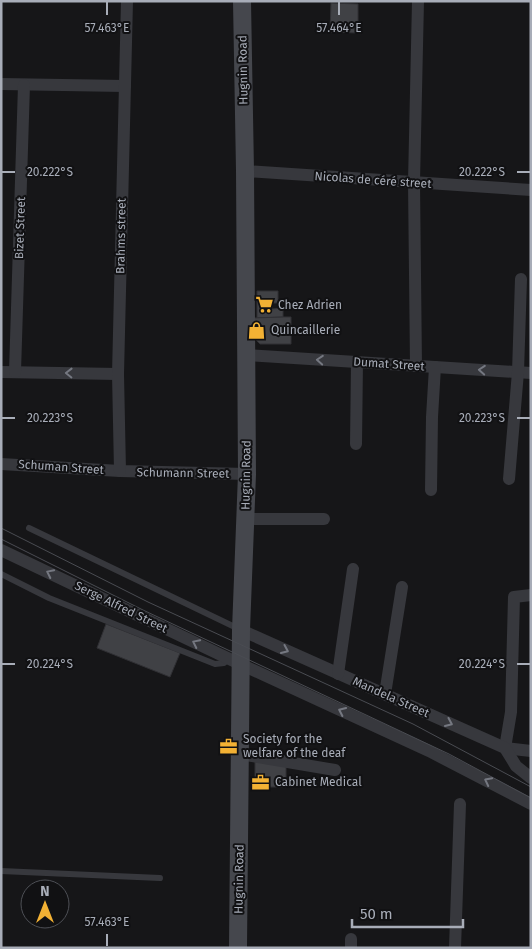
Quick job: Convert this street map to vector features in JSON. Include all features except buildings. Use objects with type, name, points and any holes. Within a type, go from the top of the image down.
[{"type":"street","name":"Brahms street","points":[[120,471],[118,374],[127,1]]},
{"type":"street","name":"Hugnin Road","points":[[238,948],[240,754],[234,661],[241,630],[247,474],[242,1]]},
{"type":"street","points":[[416,366],[414,182],[418,1]]},
{"type":"street","points":[[1,84],[125,86]]},
{"type":"street","name":"Bizet Street","points":[[15,372],[24,85]]},
{"type":"street","name":"Nicolas de céré street","points":[[245,171],[531,190]]},
{"type":"street","points":[[509,479],[524,373],[521,279]]},
{"type":"street","name":"Dumat Street","points":[[247,356],[524,373]]},
{"type":"street","points":[[356,444],[357,362]]},
{"type":"street","points":[[431,490],[434,367]]},
{"type":"street","points":[[1,372],[118,374]]},
{"type":"street","name":"Schuman Street","points":[[1,464],[120,471]]},
{"type":"street","name":"Schumann Street","points":[[120,471],[247,474]]},
{"type":"street","points":[[246,519],[324,519]]},
{"type":"street","name":"Serge Alfred Street","points":[[1,550],[429,751],[531,804]]},
{"type":"street","points":[[338,674],[353,569]]},
{"type":"street","points":[[385,694],[402,586]]},
{"type":"street","points":[[531,595],[514,597],[511,712],[505,748],[516,766],[531,778]]},
{"type":"street","name":"Mandela Street","points":[[241,630],[505,748]]},
{"type":"street","points":[[505,748],[531,751]]},
{"type":"street","points":[[240,754],[335,770]]},
{"type":"street","points":[[455,948],[460,804]]},
{"type":"lane","points":[[29,528],[241,630]]},
{"type":"lane","points":[[1,574],[49,598],[215,664],[234,661]]},
{"type":"lane","points":[[1,871],[160,878]]},
{"type":"tram line","points":[[1,528],[148,602],[413,724],[531,787]]},
{"type":"tram line","points":[[1,539],[143,610],[449,754],[531,798]]},
{"type":"place","name":"Chez Adrien","points":[[264,305]]},
{"type":"place","name":"Quincaillerie","points":[[257,330]]},
{"type":"place","name":"Society for the welfare of the deaf","points":[[229,746]]},
{"type":"place","name":"Cabinet Medical","points":[[261,782]]}]
